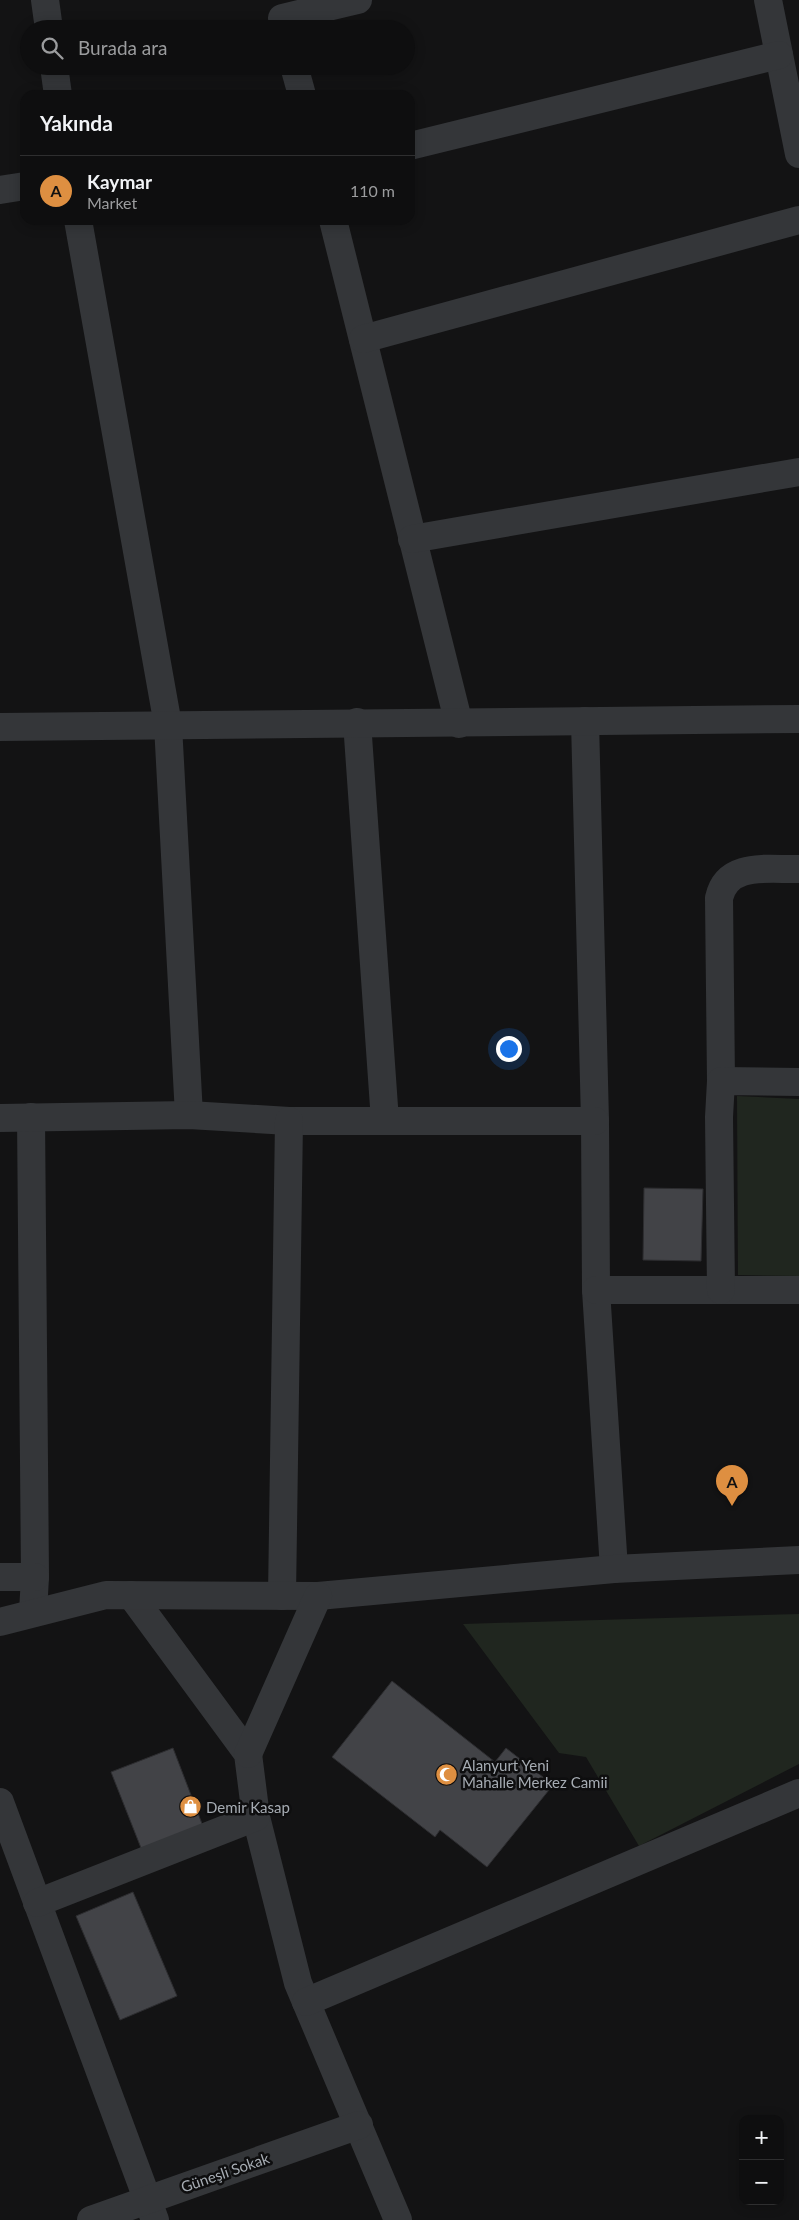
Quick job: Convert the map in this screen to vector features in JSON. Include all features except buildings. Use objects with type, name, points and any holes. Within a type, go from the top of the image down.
[{"type":"street","points":[[45,0],[48,20]]},
{"type":"street","points":[[282,16],[358,0]]},
{"type":"street","points":[[768,0],[799,154]]},
{"type":"street","points":[[415,145],[779,55]]},
{"type":"street","points":[[55,75],[57,90]]},
{"type":"street","points":[[296,75],[301,90]]},
{"type":"street","points":[[0,190],[20,187]]},
{"type":"street","points":[[363,339],[799,220]]},
{"type":"street","points":[[79,225],[168,724],[189,1115]]},
{"type":"street","points":[[334,225],[459,724]]},
{"type":"street","points":[[412,538],[799,472]]},
{"type":"street","points":[[0,727],[357,722],[459,724],[799,719]]},
{"type":"street","points":[[585,721],[595,1121],[596,1290],[614,1569]]},
{"type":"street","points":[[357,722],[385,1121]]},
{"type":"street","points":[[721,1290],[719,898],[726,880],[744,870],[799,869]]},
{"type":"street","points":[[721,1081],[799,1082]]},
{"type":"street","points":[[0,1118],[189,1115],[290,1121],[595,1121]]},
{"type":"street","points":[[31,1117],[35,1577],[33,1612]]},
{"type":"street","points":[[282,1596],[290,1121]]},
{"type":"street","points":[[596,1290],[799,1290]]},
{"type":"street","points":[[0,1622],[106,1594],[318,1596],[614,1569],[799,1560]]},
{"type":"street","points":[[0,1577],[35,1577]]},
{"type":"street","points":[[131,1595],[248,1754],[256,1818],[298,1984],[359,2124],[398,2220]]},
{"type":"street","points":[[248,1754],[318,1596]]},
{"type":"street","points":[[306,2002],[799,1793]]},
{"type":"street","points":[[0,1802],[151,2209]]},
{"type":"street","points":[[37,1903],[256,1818]]},
{"type":"street","name":"Güneşli Sokak","points":[[91,2220],[151,2209],[359,2124]]},
{"type":"shaded area","points":[[737,1096],[799,1099],[799,1276],[738,1275]]},
{"type":"shaded area","points":[[799,1614],[799,1764],[639,1846],[586,1757],[559,1753],[463,1624]]},
{"type":"place","name":"Kaymar","points":[[732,1506]]},
{"type":"place","name":"Alanyurt Yeni Mahalle Merkez Camii","points":[[446,1774]]},
{"type":"place","name":"Demir Kasap","points":[[190,1807]]}]
